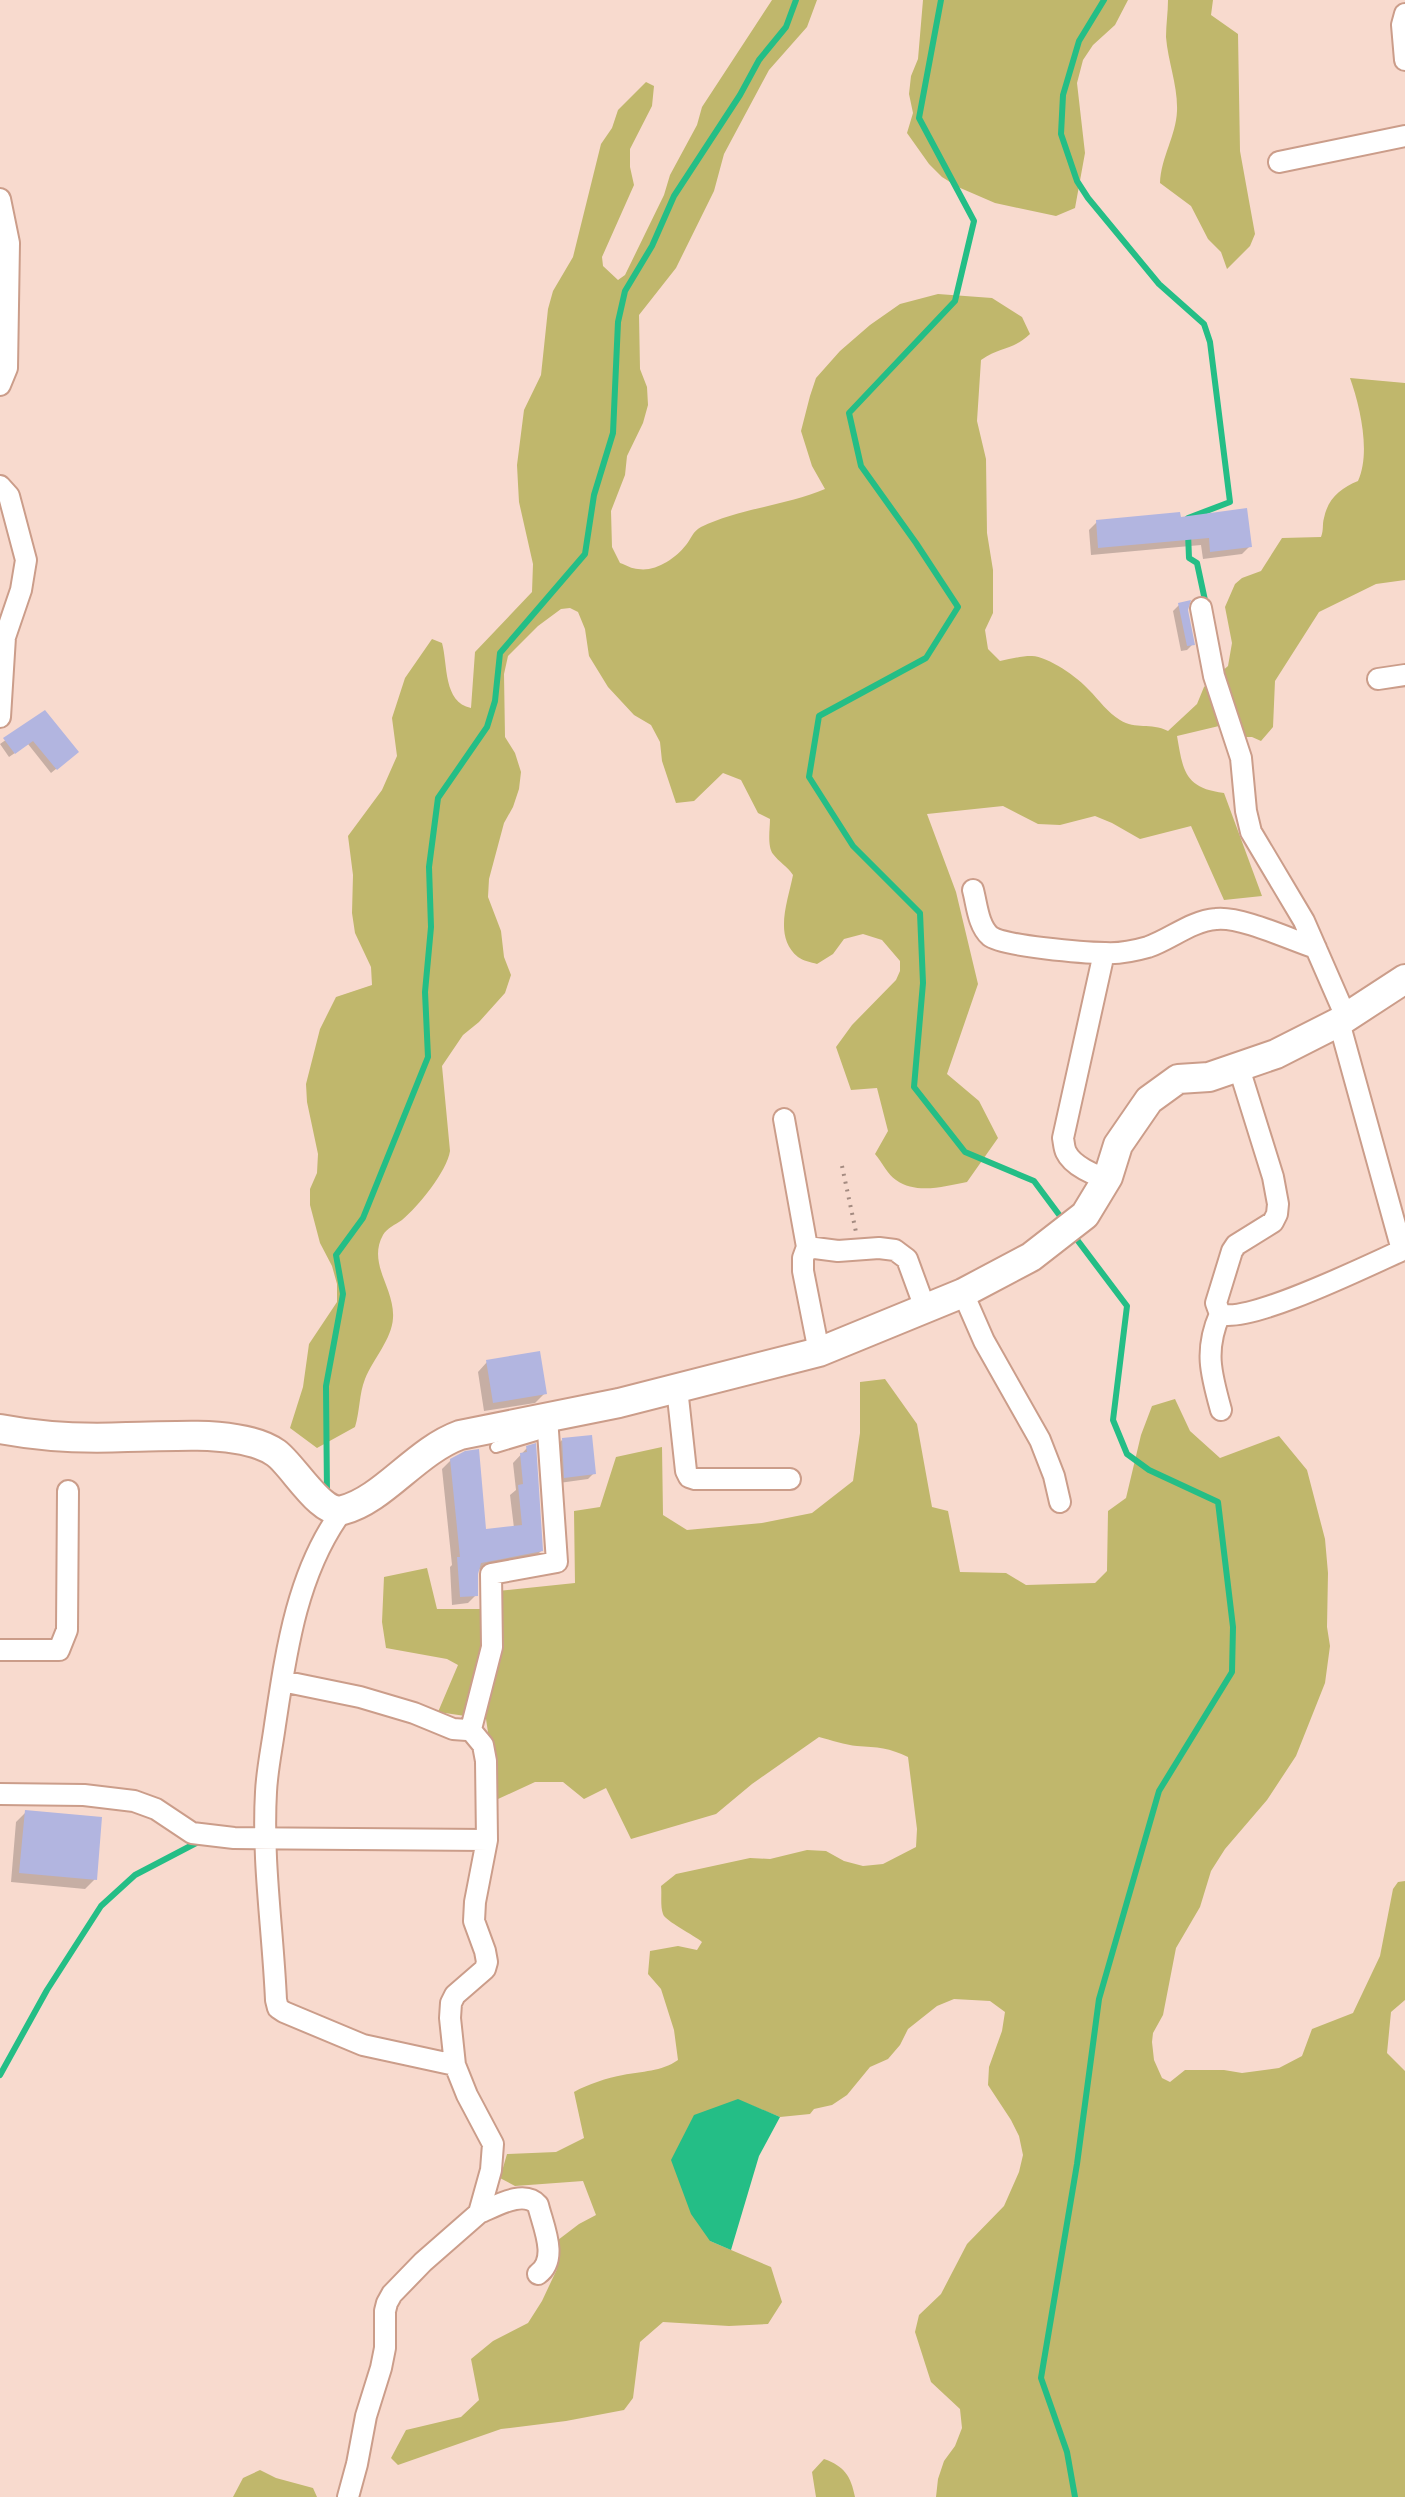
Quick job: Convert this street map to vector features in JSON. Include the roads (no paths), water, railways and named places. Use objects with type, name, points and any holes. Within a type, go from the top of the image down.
[{"type":"street","points":[[1405,14],[1402,25],[1405,60]]},
{"type":"street","points":[[1279,162],[1405,136]]},
{"type":"street","points":[[0,199],[9,243],[7,368],[0,385]]},
{"type":"street","points":[[0,486],[9,496],[26,560],[21,590],[5,637],[0,717]]},
{"type":"street","points":[[1201,608],[1214,676],[1241,758],[1251,832],[1304,921],[1343,1020],[1404,1250],[1291,1300],[1234,1316],[1220,1314]]},
{"type":"street","points":[[1378,679],[1405,675]]},
{"type":"street","points":[[973,890],[983,927],[992,938],[1017,944],[1123,953],[1148,947],[1200,922],[1218,918],[1237,921],[1316,948]]},
{"type":"street","points":[[1104,953],[1063,1138],[1066,1152],[1074,1163],[1100,1177],[1108,1177]]},
{"type":"street","points":[[0,1429],[34,1435],[236,1439],[274,1452],[321,1503],[334,1509],[368,1499],[416,1459],[460,1435],[677,1388],[819,1352],[963,1293],[1031,1257],[1085,1215],[1108,1177],[1118,1145],[1149,1100],[1178,1079],[1209,1077],[1276,1054],[1343,1020],[1405,979]]},
{"type":"street","points":[[1221,1410],[1211,1374],[1209,1352],[1213,1329],[1220,1314],[1216,1303],[1232,1251],[1236,1245],[1273,1222],[1278,1204],[1273,1177],[1239,1068]]},
{"type":"street","points":[[784,1119],[807,1247],[803,1271],[819,1352]]},
{"type":"street","points":[[807,1247],[838,1251],[895,1250],[907,1259],[925,1308]]},
{"type":"street","points":[[963,1293],[984,1341],[1040,1440],[1060,1502]]},
{"type":"street","points":[[677,1388],[689,1477],[790,1479]]},
{"type":"street","points":[[282,1681],[360,1697],[461,1731],[472,1725],[492,1647],[491,1574],[557,1562],[541,1419]]},
{"type":"street","points":[[0,1650],[47,1652],[59,1650],[63,1643],[67,1630],[68,1491]]},
{"type":"street","points":[[334,1509],[330,1527],[306,1581],[290,1639],[266,1790],[276,2000],[278,2008],[363,2045],[446,2064]]},
{"type":"street","points":[[469,1728],[483,1745],[486,1761],[487,1840],[474,1921],[487,1962],[485,1969],[455,1995],[451,2003],[446,2064],[467,2095],[493,2149],[479,2213]]},
{"type":"street","points":[[0,1794],[84,1795],[134,1801],[156,1809],[192,1833],[234,1838],[487,1840]]},
{"type":"street","points":[[348,2497],[366,2416],[381,2368],[385,2348],[385,2311],[392,2294],[479,2213],[527,2197],[538,2205],[549,2252],[547,2266],[538,2274]]},
{"type":"lane","points":[[496,1447],[536,1435],[541,1419]]},
{"type":"waterway","points":[[327,1494],[326,1386],[343,1294],[336,1255],[363,1218],[428,1057],[425,992],[431,927],[429,867],[438,798],[487,727],[495,701],[500,653],[585,554],[594,495],[613,433],[618,322],[625,291],[652,246],[674,196],[740,95],[759,60],[786,27],[796,0]]},
{"type":"waterway","points":[[941,0],[919,118],[974,221],[955,301],[849,413],[861,466],[958,607],[926,658],[819,716],[809,777],[853,846],[920,913],[923,983],[914,1087],[965,1152],[1034,1181],[1063,1220]]},
{"type":"waterway","points":[[1104,0],[1079,41],[1063,95],[1061,134],[1077,181],[1088,198],[1159,284],[1204,324],[1210,342],[1230,502],[1188,518]]},
{"type":"waterway","points":[[1188,533],[1189,558],[1197,563],[1206,605]]},
{"type":"waterway","points":[[1072,1233],[1127,1306],[1113,1420],[1127,1454],[1149,1470],[1218,1502],[1233,1627],[1232,1672],[1159,1791],[1099,1999],[1077,2164],[1041,2378],[1067,2452],[1075,2497]]},
{"type":"waterway","points":[[0,2075],[47,1990],[101,1906],[135,1875],[200,1841]]}]
